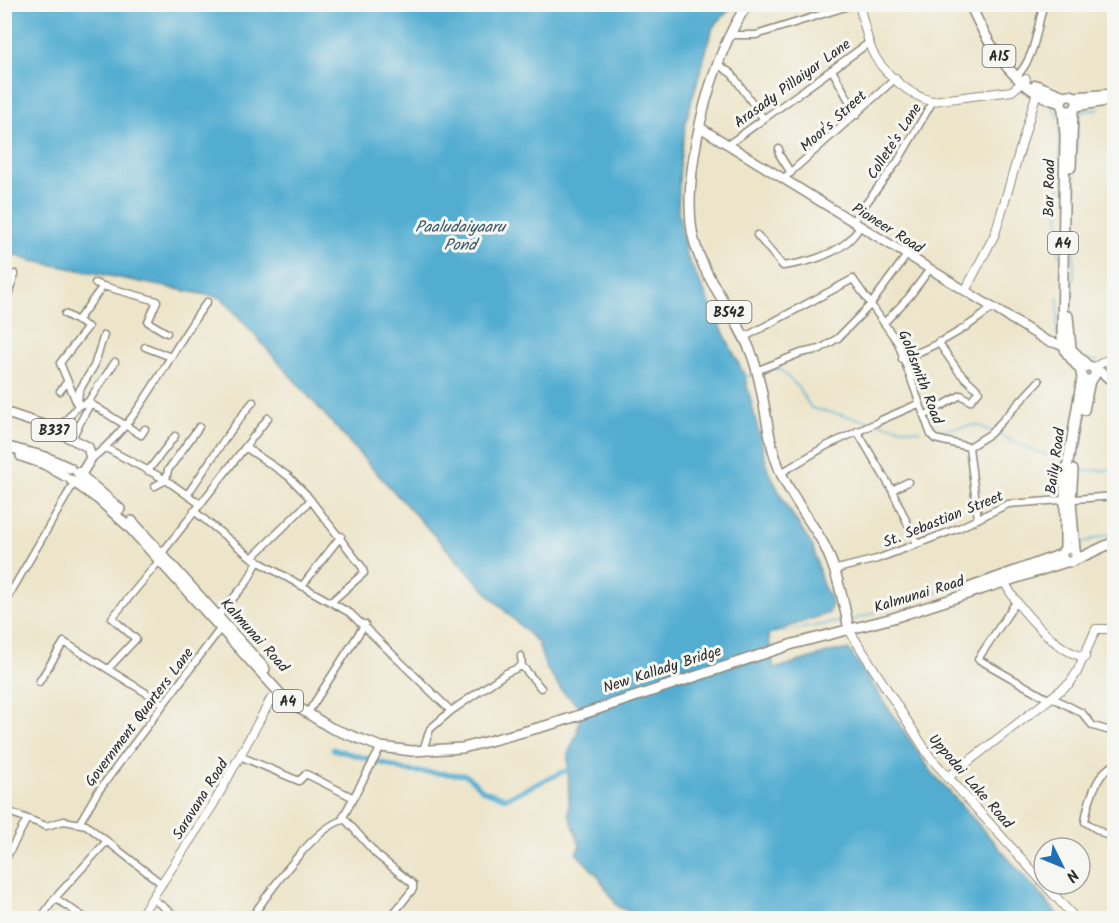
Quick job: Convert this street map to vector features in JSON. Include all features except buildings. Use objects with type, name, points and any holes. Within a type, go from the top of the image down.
[{"type":"main road","name":"B542","points":[[748,4],[729,35],[708,96],[690,199],[695,244],[753,358],[767,429],[781,472],[824,546],[846,614],[846,629]]},
{"type":"main road","name":"A15","points":[[970,4],[990,43],[1021,78],[1037,92],[1068,104],[1114,94]]},
{"type":"main road","name":"A15","points":[[976,4],[998,45],[1021,78],[1068,104]]},
{"type":"main road","points":[[1068,104],[1114,100]]},
{"type":"main road","name":"Bar Road","points":[[1068,104],[1063,345],[1089,373],[1103,373],[1113,382]]},
{"type":"main road","name":"Bar Road","points":[[1068,104],[1068,333],[1071,349],[1089,373]]},
{"type":"main road","name":"Pioneer Road","points":[[701,128],[1047,341],[1063,345]]},
{"type":"main road","name":"Baily Road","points":[[1069,555],[1066,473],[1089,373]]},
{"type":"main road","name":"B337","points":[[4,412],[72,438],[91,450],[88,462]]},
{"type":"main road","name":"A4","points":[[4,446],[46,457],[73,475]]},
{"type":"main road","name":"A4","points":[[4,452],[73,475]]},
{"type":"main road","points":[[73,475],[88,462]]},
{"type":"main road","name":"Kalmunai Road","points":[[73,475],[161,556],[286,691],[309,711],[344,730],[382,745],[424,747],[469,743],[556,722]]},
{"type":"main road","points":[[1069,555],[1114,542]]},
{"type":"main road","name":"Kalmunai Road","points":[[846,629],[864,627],[1005,583],[1069,555]]},
{"type":"main road","name":"Kalmunai Road","points":[[778,647],[884,619],[1069,555]]},
{"type":"main road","name":"Kalmunai Road","points":[[161,556],[220,628],[276,690],[285,699],[331,728],[382,745],[412,751],[463,748],[556,722]]},
{"type":"main road","name":"New Kallady Bridge","points":[[556,722],[778,647]]},
{"type":"main road","points":[[270,702],[279,696],[285,699]]},
{"type":"street","points":[[729,35],[756,34],[857,4],[870,42],[880,62],[921,99],[933,101],[1012,91],[1021,78],[1035,42],[1044,4]]},
{"type":"street","name":"Arasady Pillaiyar Lane","points":[[729,144],[870,42]]},
{"type":"street","points":[[719,65],[732,74],[763,118]]},
{"type":"street","points":[[832,70],[857,115]]},
{"type":"street","name":"Moor's Street","points":[[783,179],[896,78]]},
{"type":"street","points":[[965,291],[995,234],[1037,92]]},
{"type":"street","name":"Collete's Lane","points":[[757,235],[783,266],[806,262],[853,240],[856,224],[898,161],[933,101]]},
{"type":"street","points":[[779,149],[779,154],[791,173]]},
{"type":"street","points":[[755,372],[801,353],[820,349],[848,329],[871,304],[907,255]]},
{"type":"street","points":[[885,322],[909,297],[930,269]]},
{"type":"street","points":[[4,307],[15,274]]},
{"type":"street","name":"Goldsmith Road","points":[[743,338],[854,279],[898,343],[918,404],[935,439],[969,447]]},
{"type":"street","points":[[95,283],[157,301],[148,322],[167,333]]},
{"type":"street","points":[[77,321],[103,286]]},
{"type":"street","points":[[88,462],[106,448],[156,384],[207,302]]},
{"type":"street","points":[[902,359],[977,320],[992,308]]},
{"type":"street","points":[[65,314],[88,327],[60,363],[78,406]]},
{"type":"street","points":[[78,406],[79,391],[94,366],[104,335]]},
{"type":"street","points":[[924,416],[961,395],[970,400],[979,391],[959,372],[938,342]]},
{"type":"street","points":[[145,347],[171,357]]},
{"type":"street","points":[[1089,373],[1114,356]]},
{"type":"street","points":[[72,438],[89,403],[115,362]]},
{"type":"street","points":[[978,519],[969,447],[992,432],[1040,381]]},
{"type":"street","points":[[60,391],[67,382]]},
{"type":"street","points":[[187,495],[227,439],[231,427],[253,402]]},
{"type":"street","points":[[57,431],[78,406],[89,403],[141,435],[145,429]]},
{"type":"street","points":[[781,472],[826,446],[918,404]]},
{"type":"street","points":[[108,669],[136,639],[112,618],[268,418]]},
{"type":"street","points":[[166,480],[168,470],[199,427]]},
{"type":"street","points":[[857,432],[892,490],[917,544]]},
{"type":"street","points":[[148,471],[175,436]]},
{"type":"street","points":[[244,447],[288,476],[311,500],[341,536],[364,573],[331,602]]},
{"type":"street","points":[[106,448],[166,480],[200,504]]},
{"type":"street","points":[[4,604],[73,475]]},
{"type":"street","points":[[154,486],[166,480]]},
{"type":"street","points":[[892,490],[908,482]]},
{"type":"street","name":"St. Sebastian Street","points":[[833,570],[877,559],[917,544],[1008,504],[1114,496]]},
{"type":"street","points":[[218,616],[247,582],[255,559],[311,500]]},
{"type":"street","points":[[194,511],[255,559],[365,624],[407,670],[452,711]]},
{"type":"street","points":[[302,586],[341,536]]},
{"type":"street","points":[[1005,583],[1016,602],[1061,648],[1074,655],[1085,657]]},
{"type":"street","points":[[1016,602],[978,659],[1082,713],[1093,726],[1114,732]]},
{"type":"street","points":[[309,711],[365,624]]},
{"type":"street","points":[[863,649],[861,635],[864,627]]},
{"type":"street","name":"Government Quarters Lane","points":[[80,822],[97,793],[220,628]]},
{"type":"street","name":"Uppodai Lake Road","points":[[846,629],[863,649],[915,736],[947,778],[1075,918]]},
{"type":"street","points":[[947,778],[1070,683],[1085,657],[1095,629],[1114,629]]},
{"type":"street","points":[[39,682],[64,642],[164,704]]},
{"type":"street","points":[[521,656],[522,666],[541,688]]},
{"type":"street","points":[[424,747],[430,729],[506,673],[522,666]]},
{"type":"street","name":"Saravana Road","points":[[139,918],[242,757],[276,690]]},
{"type":"street","points":[[251,918],[299,855],[328,828],[343,820],[351,806],[352,797],[382,745]]},
{"type":"street","points":[[242,757],[299,781],[306,774],[352,797]]},
{"type":"street","points":[[1114,766],[1103,772],[1098,780],[1087,807],[1085,822],[1114,840]]},
{"type":"street","points":[[4,810],[46,826],[64,821],[80,822],[162,884]]},
{"type":"street","points":[[4,862],[27,819]]},
{"type":"street","points":[[343,820],[377,855],[413,884],[413,889],[390,918]]},
{"type":"street","points":[[41,918],[55,898],[107,841]]},
{"type":"street","points":[[55,898],[85,918]]},
{"type":"street","points":[[152,898],[178,918]]},
{"type":"water","name":"Paaludaiyaaru Pond","points":[[464,4],[468,12],[479,4],[734,5],[713,27],[687,117],[680,161],[678,211],[686,254],[745,377],[768,470],[786,505],[813,547],[822,583],[832,603],[829,613],[768,634],[774,669],[834,651],[849,650],[930,770],[1032,885],[1032,896],[1042,896],[1061,918],[646,918],[618,907],[598,876],[576,853],[580,845],[569,814],[568,754],[577,734],[581,708],[561,690],[545,666],[538,643],[494,600],[371,467],[222,298],[28,260],[5,251],[4,5]]},
{"type":"waterway","points":[[1051,104],[1059,118]]},
{"type":"waterway","points":[[1076,149],[1078,119],[1083,111],[1100,109]]},
{"type":"waterway","points":[[1059,256],[1060,126]]},
{"type":"waterway","points":[[1070,314],[1074,276],[1075,169]]},
{"type":"waterway","points":[[1057,336],[1058,297]]},
{"type":"waterway","points":[[1087,359],[1097,361]]},
{"type":"waterway","points":[[760,373],[779,368],[798,387],[811,408],[872,422]]},
{"type":"waterway","points":[[745,377],[752,375]]},
{"type":"waterway","points":[[1076,468],[1086,414]]},
{"type":"waterway","points":[[880,424],[920,431]]},
{"type":"waterway","points":[[940,430],[977,425],[991,431]]},
{"type":"waterway","points":[[995,433],[1032,450],[1058,458]]},
{"type":"waterway","points":[[1079,465],[1080,471],[1114,470]]},
{"type":"waterway","points":[[1079,544],[1109,534]]},
{"type":"waterway","points":[[852,620],[996,573]]},
{"type":"waterway","points":[[768,634],[844,621]]},
{"type":"waterway","points":[[333,749],[372,760]]},
{"type":"waterway","points":[[379,762],[407,771],[466,775],[484,791],[506,798],[565,771]]}]
